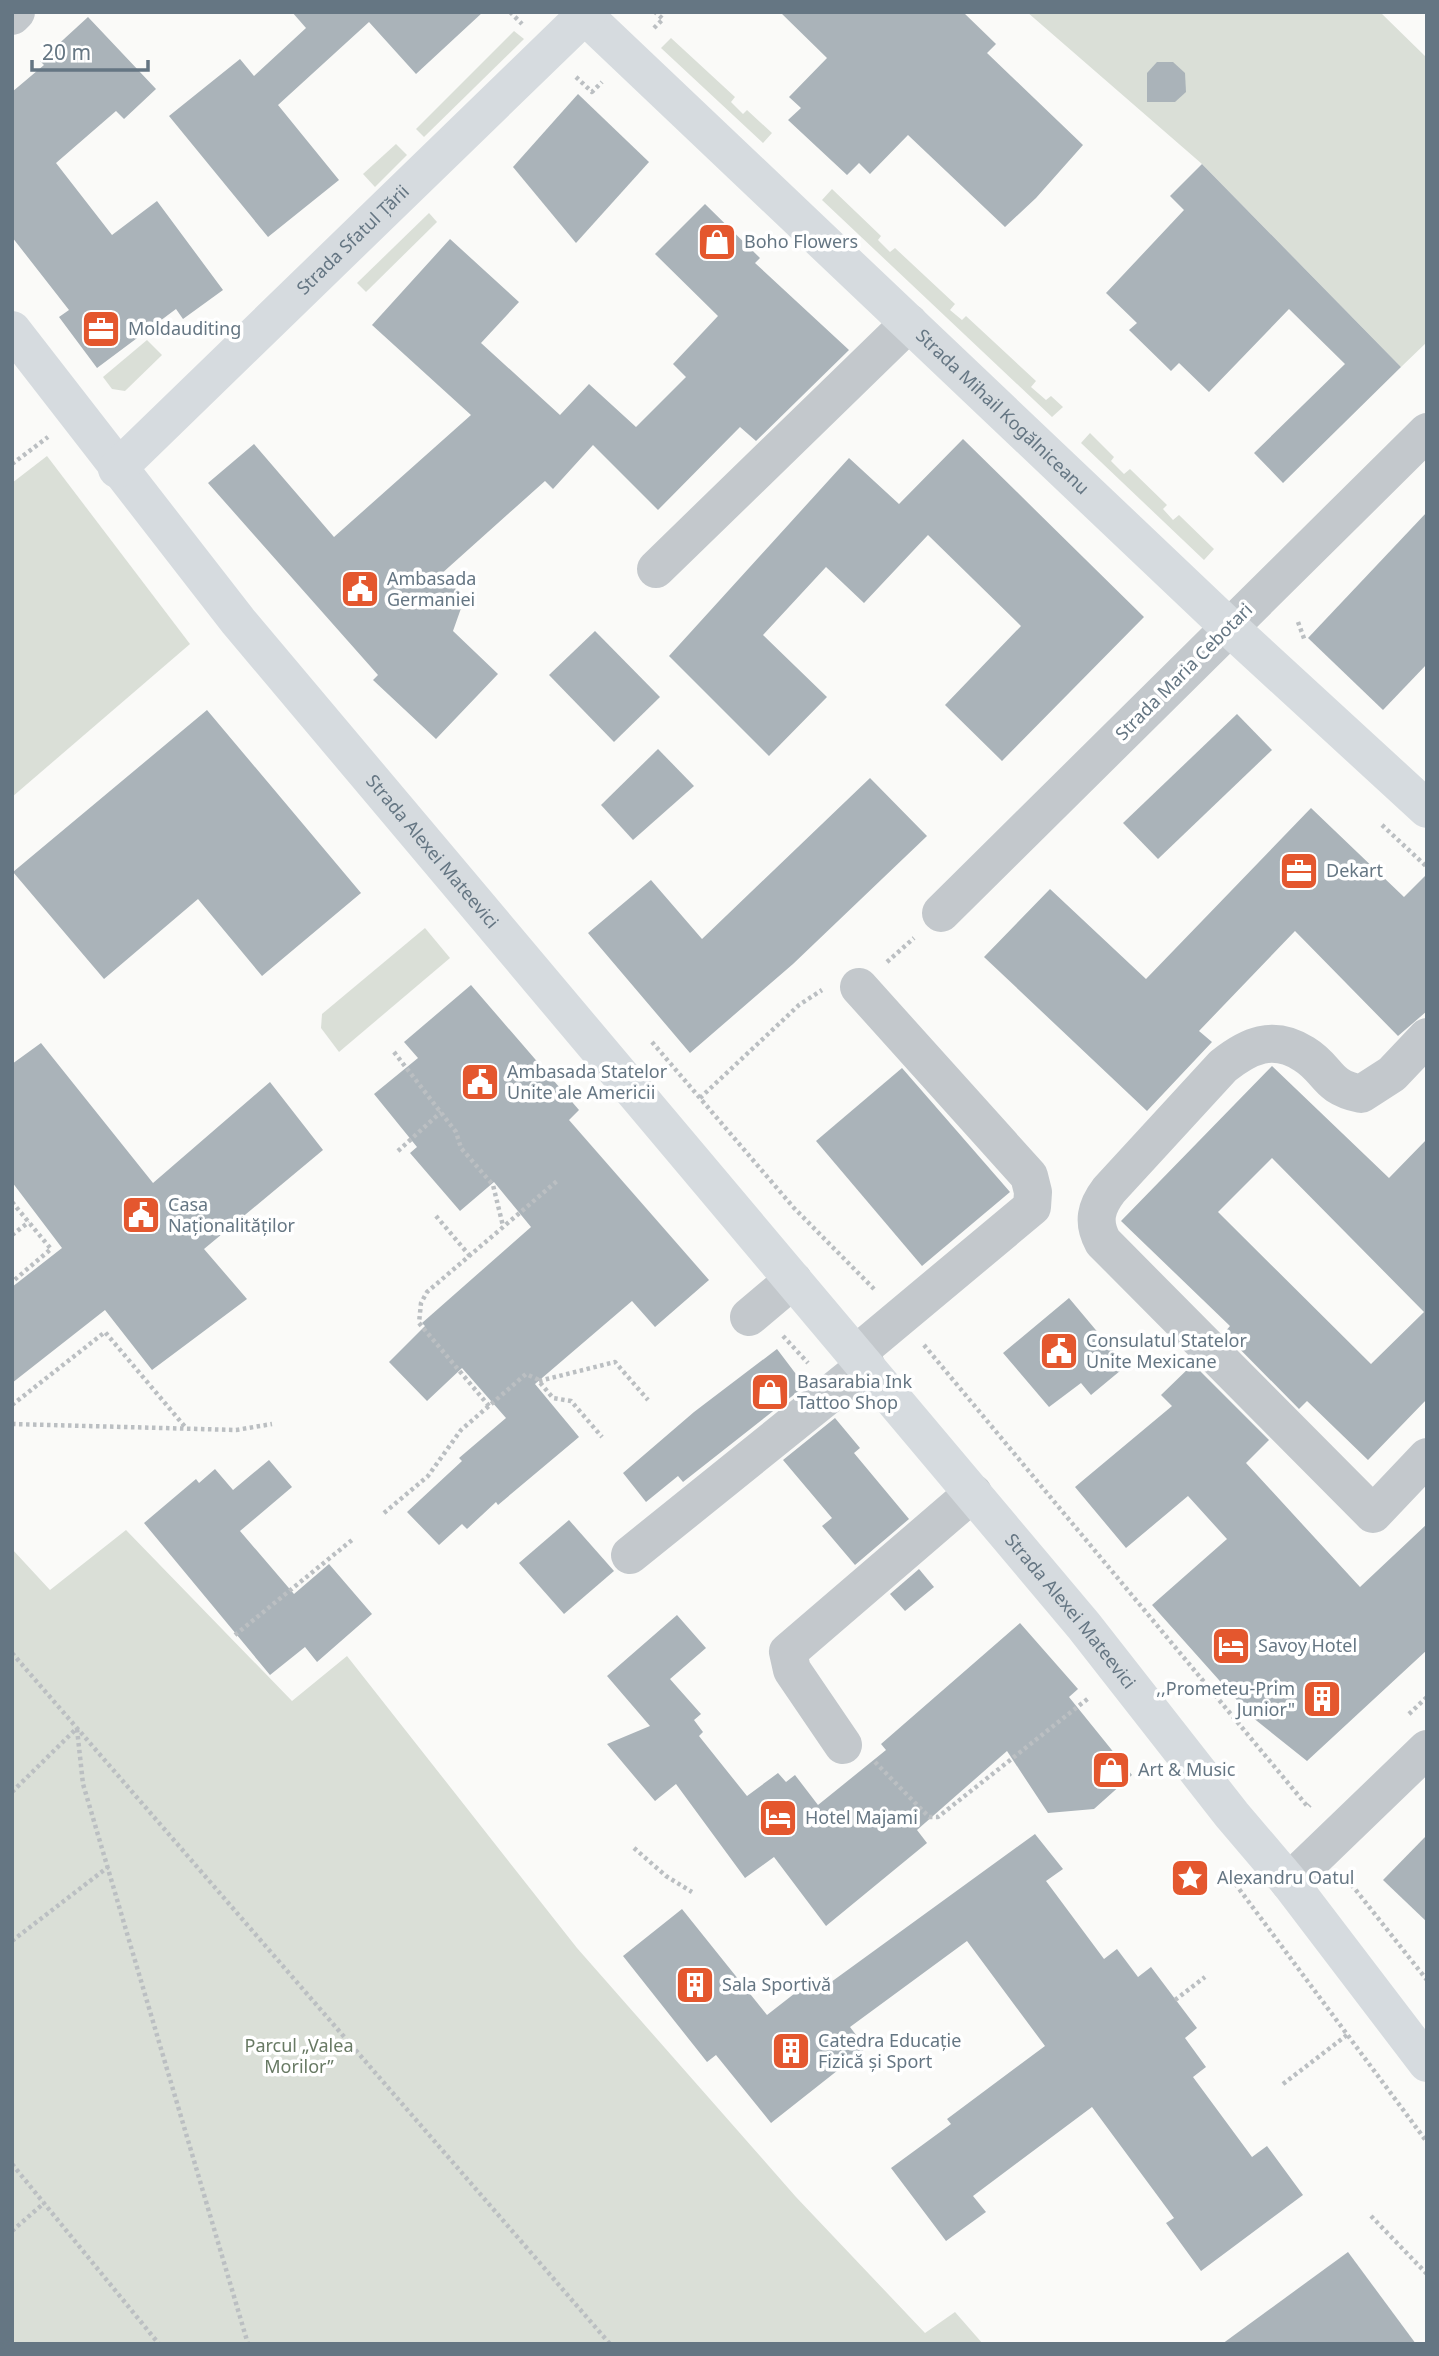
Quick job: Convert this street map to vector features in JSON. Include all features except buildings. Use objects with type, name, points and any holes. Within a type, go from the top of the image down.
[{"type":"main road","name":"Strada Mihail Kogălniceanu","points":[[585,13],[1230,628],[1427,809]]},
{"type":"main road","name":"Strada Sfatul Țării","points":[[117,469],[585,13]]},
{"type":"main road","name":"Strada Alexei Mateevici","points":[[12,330],[117,469],[238,621],[973,1493],[1289,1882],[1427,2063]]},
{"type":"street","points":[[656,569],[909,323]]},
{"type":"street","name":"Strada Maria Cebotari","points":[[942,913],[1427,432]]},
{"type":"street","points":[[630,1555],[861,1359],[901,1317],[1032,1206],[1033,1192],[1029,1176],[859,987]]},
{"type":"street","points":[[1427,1037],[1392,1074],[1362,1094],[1342,1090],[1304,1054],[1296,1051],[1261,1043],[1243,1051],[1223,1066],[1109,1190],[1097,1213],[1097,1230],[1103,1242],[1373,1514],[1427,1457]]},
{"type":"street","points":[[748,1317],[793,1280]]},
{"type":"street","points":[[843,1745],[792,1670],[788,1652],[973,1493]]},
{"type":"street","points":[[1289,1882],[1427,1749]]},
{"type":"path","points":[[12,464],[49,436]]},
{"type":"path","points":[[700,1098],[814,992],[834,987],[859,987],[942,913]]},
{"type":"path","points":[[652,1042],[794,1208],[901,1317],[1308,1807],[1318,1798]]},
{"type":"path","points":[[394,1052],[456,1132],[461,1147],[493,1185],[503,1226]]},
{"type":"path","points":[[398,1151],[441,1112]]},
{"type":"path","points":[[489,1406],[419,1323],[421,1303],[427,1292],[556,1181]]},
{"type":"path","points":[[12,1202],[51,1250],[12,1282]]},
{"type":"path","points":[[436,1216],[470,1256]]},
{"type":"path","points":[[12,1235],[29,1222]]},
{"type":"path","points":[[12,1405],[105,1332],[187,1428]]},
{"type":"path","points":[[538,1381],[615,1362],[648,1400]]},
{"type":"path","points":[[384,1513],[428,1476],[461,1430],[526,1374],[538,1381],[553,1398],[571,1401],[602,1437]]},
{"type":"path","points":[[12,1424],[236,1430],[272,1424]]},
{"type":"path","points":[[235,1635],[352,1540]]},
{"type":"path","points":[[12,1653],[610,2344]]},
{"type":"path","points":[[843,1745],[871,1759],[929,1817],[937,1817],[1090,1697]]},
{"type":"path","points":[[1407,1715],[1427,1697]]},
{"type":"path","points":[[12,1792],[76,1728]]},
{"type":"path","points":[[76,1728],[83,1784],[248,2344]]},
{"type":"path","points":[[634,1848],[666,1877],[692,1892]]},
{"type":"path","points":[[12,1941],[108,1867]]},
{"type":"path","points":[[1359,1896],[1427,1980]]},
{"type":"path","points":[[1175,2000],[1205,1977]]},
{"type":"path","points":[[1283,2084],[1347,2035]]},
{"type":"path","points":[[12,2164],[159,2344]]},
{"type":"path","points":[[12,2231],[44,2203]]},
{"type":"path","points":[[1371,2216],[1427,2274]]},
{"type":"green space","points":[[1027,12],[1380,12],[1427,58],[1427,342],[1401,367],[1202,164]]},
{"type":"green space","points":[[514,31],[524,39],[424,137],[416,129]]},
{"type":"green space","points":[[671,38],[735,97],[731,102],[743,114],[747,110],[772,133],[763,143],[661,48]]},
{"type":"green space","points":[[396,144],[407,155],[375,187],[363,174]]},
{"type":"green space","points":[[832,189],[881,236],[878,240],[890,252],[895,248],[955,304],[950,310],[962,320],[966,316],[1036,381],[1031,387],[1046,400],[1051,396],[1063,407],[1052,417],[822,200]]},
{"type":"green space","points":[[429,213],[437,222],[366,292],[357,283]]},
{"type":"green space","points":[[147,340],[162,355],[125,391],[112,389],[103,377]]},
{"type":"green space","points":[[1090,433],[1114,457],[1111,461],[1124,474],[1130,469],[1167,505],[1163,509],[1173,520],[1179,515],[1214,549],[1204,560],[1081,443]]},
{"type":"green space","points":[[47,456],[190,644],[12,797],[12,483]]},
{"type":"green space","points":[[425,928],[450,958],[339,1052],[321,1028],[322,1014]]},
{"type":"green space","name":"Parcul „Valea Morilor”","points":[[126,1530],[292,1701],[347,1656],[577,1948],[796,2197],[925,2333],[955,2312],[983,2344],[12,2344],[12,1549],[50,1590]]},
{"type":"place","name":"Boho Flowers","points":[[717,242]]},
{"type":"place","name":"Moldauditing","points":[[101,329]]},
{"type":"place","name":"Ambasada Germaniei","points":[[360,589]]},
{"type":"place","name":"Dekart","points":[[1299,871]]},
{"type":"place","name":"Ambasada Statelor Unite ale Americii","points":[[480,1082]]},
{"type":"place","name":"Casa Naționalităților","points":[[141,1215]]},
{"type":"place","name":"Consulatul Statelor Unite Mexicane","points":[[1059,1351]]},
{"type":"place","name":"Basarabia Ink Tattoo Shop","points":[[770,1392]]},
{"type":"place","name":"Savoy Hotel","points":[[1231,1646]]},
{"type":"place","name":",,Prometeu-Prim Junior\"","points":[[1322,1699]]},
{"type":"place","name":"Art & Music","points":[[1111,1770]]},
{"type":"place","name":"Hotel Majami","points":[[778,1818]]},
{"type":"place","name":"Alexandru Oatul","points":[[1190,1878]]},
{"type":"place","name":"Sala Sportivă","points":[[695,1985]]},
{"type":"place","name":"Catedra Educație Fizică și Sport","points":[[791,2051]]}]
